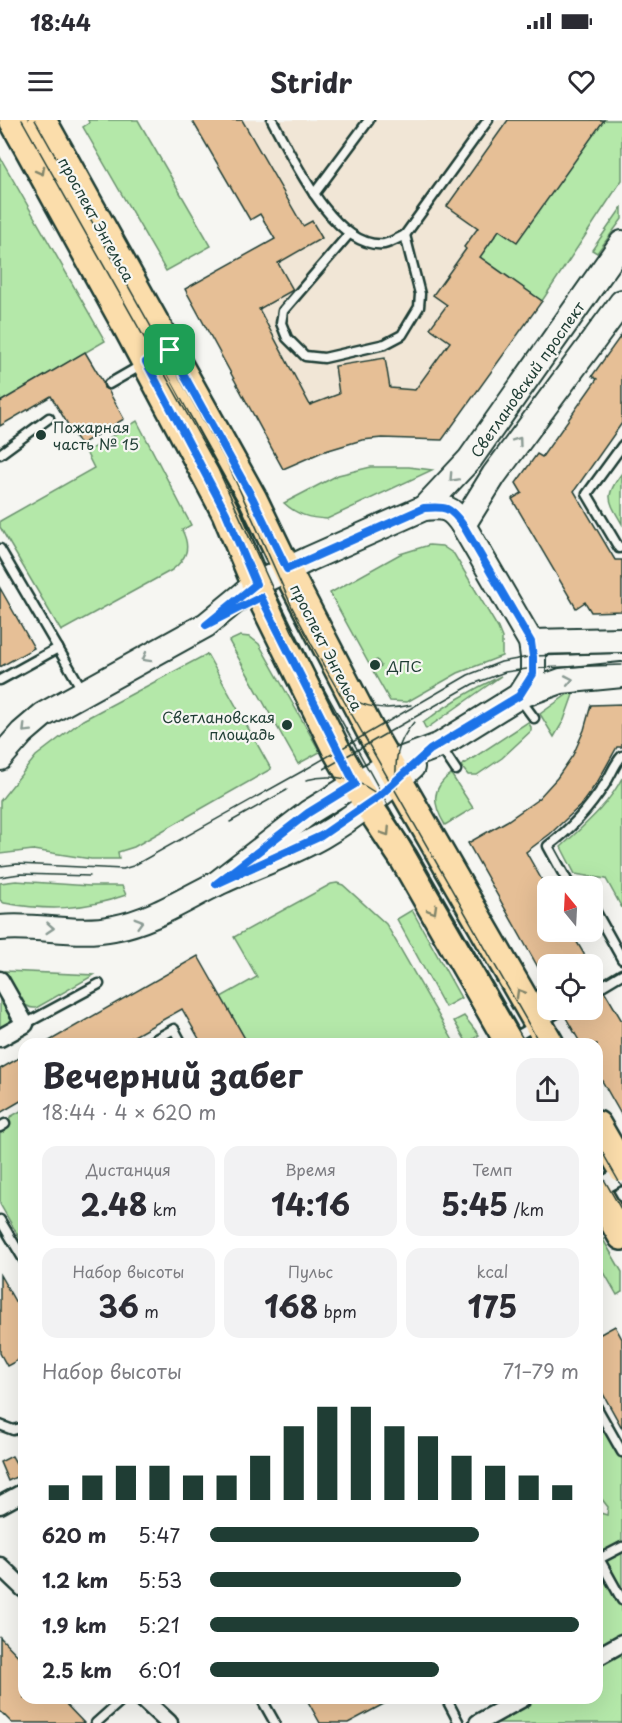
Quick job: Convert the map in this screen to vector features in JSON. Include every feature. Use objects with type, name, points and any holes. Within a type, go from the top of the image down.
[{"type":"main road","name":"проспект Энгельса","points":[[13,120],[159,355],[253,499],[290,576],[393,772],[544,1034]]},
{"type":"main road","name":"проспект Энгельса","points":[[42,120],[159,355],[259,590],[361,794],[404,859],[506,1038]]},
{"type":"main road","name":"Светлановский проспект","points":[[424,508],[470,459],[622,243]]},
{"type":"main road","name":"Светлановский проспект","points":[[463,525],[494,475],[616,313]]},
{"type":"main road","points":[[0,758],[32,723],[84,692],[206,625],[259,590],[290,576],[316,572],[400,520],[424,508],[442,506],[454,513],[531,642],[533,674],[519,696]]},
{"type":"main road","points":[[531,642],[622,640]]},
{"type":"main road","points":[[6,924],[82,931],[112,929],[147,920],[216,884],[308,813],[361,794],[393,772],[519,696],[561,681],[622,675]]},
{"type":"main road","points":[[603,1135],[622,1168]]},
{"type":"main road","points":[[603,1201],[622,1236]]},
{"type":"street","points":[[0,980],[25,1024],[0,1038]]},
{"type":"street","points":[[603,1186],[622,1175]]},
{"type":"street","points":[[0,1505],[18,1495]]},
{"type":"street","points":[[0,1566],[18,1583]]},
{"type":"street","points":[[603,1654],[622,1643]]},
{"type":"street","points":[[148,1704],[169,1723]]},
{"type":"street","points":[[478,1723],[509,1704]]},
{"type":"lane","points":[[272,120],[314,194],[349,234],[365,242],[385,244],[405,235],[488,120]]},
{"type":"lane","points":[[314,194],[369,120]]},
{"type":"lane","points":[[349,234],[283,311],[280,323],[288,338],[305,356],[324,358],[385,344],[402,335],[419,307],[420,294],[405,235]]},
{"type":"lane","points":[[109,384],[159,355]]},
{"type":"lane","points":[[0,454],[49,418]]},
{"type":"lane","points":[[622,446],[587,494],[618,548],[622,548]]},
{"type":"lane","points":[[0,549],[84,692]]},
{"type":"lane","points":[[0,680],[58,648]]},
{"type":"lane","points":[[519,696],[534,718]]},
{"type":"lane","points":[[435,748],[456,770]]},
{"type":"lane","points":[[564,876],[548,846],[568,831],[582,816],[622,756]]},
{"type":"lane","points":[[603,925],[622,959]]},
{"type":"lane","points":[[603,985],[622,974]]},
{"type":"lane","points":[[25,1024],[99,984]]},
{"type":"lane","points":[[528,1038],[544,1034],[554,1020]]},
{"type":"lane","points":[[158,1038],[174,1029],[179,1038]]},
{"type":"lane","points":[[0,1220],[18,1250]]},
{"type":"lane","points":[[603,1419],[622,1452]]},
{"type":"lane","points":[[0,1425],[12,1430],[18,1428]]},
{"type":"lane","points":[[603,1556],[622,1546]]},
{"type":"lane","points":[[603,1566],[621,1594]]},
{"type":"lane","points":[[96,1723],[117,1704]]},
{"type":"lane","points":[[264,1704],[275,1723]]},
{"type":"lane","points":[[449,1704],[459,1723]]},
{"type":"shaded area","points":[[192,120],[604,120],[542,301],[442,440],[382,438],[362,440],[322,452],[283,469],[185,289],[267,243],[276,241],[260,215],[250,220]]},
{"type":"green space","points":[[88,120],[138,120],[211,246],[166,271],[83,127],[89,123]]},
{"type":"green space","points":[[604,120],[622,120],[622,180],[542,301],[480,257],[499,230]]},
{"type":"green space","points":[[0,157],[105,341],[0,402]]},
{"type":"green space","points":[[622,207],[622,219],[597,253],[592,250]]},
{"type":"green space","points":[[137,421],[191,525],[182,530],[187,547],[186,552],[172,570],[61,631],[0,527],[0,521],[94,468],[86,452]]},
{"type":"green space","points":[[371,467],[409,467],[432,470],[327,519],[304,515],[284,503],[338,475]]},
{"type":"green space","points":[[622,473],[622,524],[611,503],[610,493]]},
{"type":"green space","points":[[429,545],[442,546],[454,554],[498,628],[502,638],[502,656],[458,673],[407,702],[390,701],[373,671],[381,666],[377,660],[369,664],[330,593],[400,554]]},
{"type":"green space","points":[[240,636],[250,637],[259,644],[320,752],[298,764],[229,641]]},
{"type":"green space","points":[[207,654],[271,769],[134,847],[118,852],[119,859],[91,859],[33,850],[0,854],[0,801],[36,756],[83,720]]},
{"type":"green space","points":[[501,676],[426,729],[423,723],[441,709]]},
{"type":"green space","points":[[575,689],[564,720],[554,737],[540,714]]},
{"type":"green space","points":[[528,722],[531,731],[502,758],[477,775],[468,775],[461,766]]},
{"type":"green space","points":[[451,774],[473,808],[445,825],[438,811],[436,798],[440,785]]},
{"type":"green space","points":[[622,778],[622,908],[603,876],[575,874],[561,847],[602,807]]},
{"type":"green space","points":[[16,881],[122,886],[126,895],[95,904],[65,908],[4,903],[0,900],[0,883]]},
{"type":"green space","points":[[331,884],[343,885],[386,924],[452,1038],[245,1038],[221,997],[257,977],[234,937]]},
{"type":"green space","points":[[412,910],[461,998],[445,1007],[397,919]]},
{"type":"green space","points":[[5,971],[94,975],[36,1008],[25,1005]]},
{"type":"green space","points":[[0,996],[14,1020],[0,1028]]},
{"type":"green space","points":[[464,1016],[479,1035],[474,1038],[464,1038],[454,1021]]},
{"type":"green space","points":[[18,1112],[18,1236],[0,1204],[0,1134],[7,1129],[10,1117]]},
{"type":"green space","points":[[603,1239],[622,1272],[622,1292],[617,1295],[603,1270]]},
{"type":"green space","points":[[603,1408],[622,1454],[622,1723],[485,1723],[491,1704],[603,1704],[603,1514],[607,1515],[608,1507],[603,1501]]},
{"type":"building","points":[[192,120],[242,120],[303,226],[312,221],[322,238],[278,263],[293,290],[259,309],[310,405],[339,394],[335,366],[385,358],[390,388],[415,390],[450,342],[430,328],[447,305],[433,295],[478,228],[447,206],[508,120],[604,120],[517,242],[499,230],[480,257],[542,301],[442,440],[382,438],[362,440],[322,452],[283,469],[185,289],[275,239],[260,214],[250,220]]},
{"type":"building","points":[[622,334],[622,423],[574,491],[615,560],[622,560],[622,611],[591,612],[585,602],[576,608],[512,499],[522,493],[516,483],[537,454],[542,457],[597,379],[592,376]]},
{"type":"building","points":[[85,352],[124,419],[80,445],[51,396],[0,426],[0,402]]},
{"type":"building","points":[[0,588],[34,648],[0,667]]},
{"type":"building","points":[[622,704],[622,747],[617,747],[598,781],[580,806],[550,834],[526,852],[540,876],[537,876],[537,942],[577,942],[584,954],[537,954],[537,965],[468,843],[507,821],[537,800],[557,778],[573,755],[584,730],[591,705]]},
{"type":"building","points":[[198,956],[245,1038],[199,1038],[182,1009],[131,1038],[54,1038]]},
{"type":"building","points":[[603,992],[605,992],[622,1021],[622,1116],[603,1083],[603,1038],[578,1038],[567,1020],[603,1020]]},
{"type":"building","points":[[18,1058],[18,1102],[0,1113],[0,1069]]},
{"type":"building","points":[[0,1275],[18,1306],[18,1360],[7,1366],[0,1353]]},
{"type":"building","points":[[615,1326],[622,1339],[622,1428],[603,1394],[603,1333]]},
{"type":"building","points":[[12,1456],[18,1467],[18,1476],[8,1481],[0,1462]]},
{"type":"building","points":[[0,1637],[18,1656],[18,1704],[66,1704],[84,1723],[12,1723],[0,1711]]},
{"type":"building","points":[[309,1704],[384,1704],[348,1723],[320,1723]]},
{"type":"tram line","points":[[22,120],[218,469],[292,631],[388,805],[523,1038]]},
{"type":"tram line","points":[[35,120],[228,464],[292,607],[312,645],[537,1038]]},
{"type":"tram line","points":[[0,866],[17,864],[123,869],[133,866],[468,675],[501,662],[534,656],[622,653]]},
{"type":"tram line","points":[[324,769],[473,684],[505,672],[534,668],[622,665]]},
{"type":"tram line","points":[[341,691],[357,702],[374,707],[392,708],[411,705]]},
{"type":"tram line","points":[[397,788],[396,770],[400,745],[414,722]]},
{"type":"tram line","points":[[306,780],[326,777],[346,779],[364,786],[381,798]]},
{"type":"tram line","points":[[230,822],[287,790]]},
{"type":"tram line","points":[[0,877],[20,874],[90,876]]},
{"type":"tram line","points":[[603,1154],[622,1187]]},
{"type":"tram line","points":[[603,1178],[622,1211]]},
{"type":"place","name":"Пожарная часть № 15","points":[[41,435]]},
{"type":"place","name":"ДПС","points":[[375,665]]},
{"type":"place","name":"Светлановская площадь","points":[[287,725]]},
{"type":"route","points":[[170,350],[253,499],[287,569],[424,508],[442,506],[454,513],[463,525],[531,642],[533,657],[533,674],[519,696],[430,750],[368,805],[321,836],[216,884],[308,813],[355,784],[261,597],[206,625],[256,584],[226,513],[146,362],[170,350]]}]
